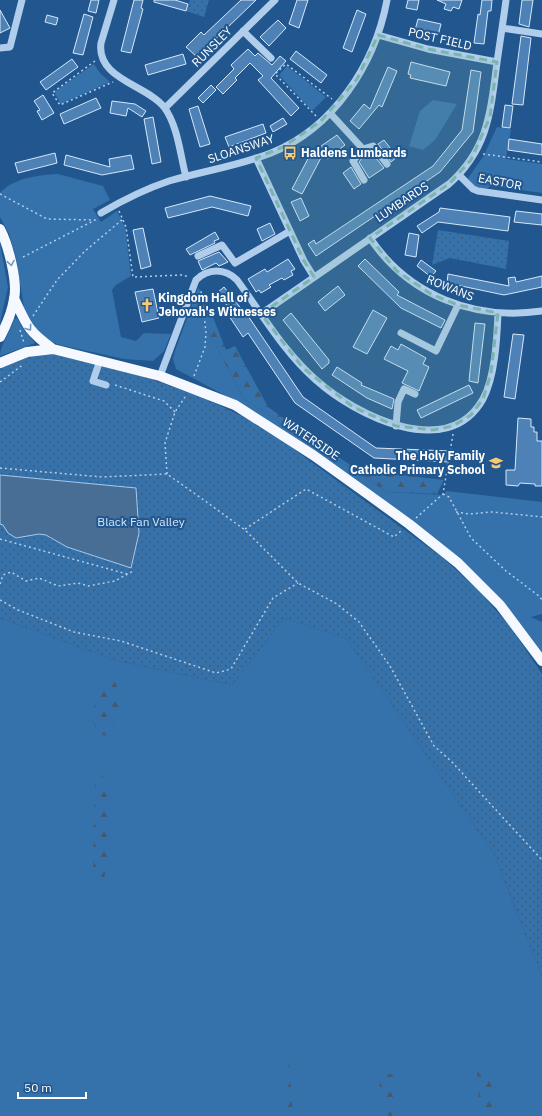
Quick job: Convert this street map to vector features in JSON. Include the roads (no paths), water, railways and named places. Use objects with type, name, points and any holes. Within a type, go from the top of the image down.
[{"type":"main road","points":[[0,229],[9,254],[14,298],[0,337]]},
{"type":"main road","name":"WATERSIDE","points":[[14,298],[26,325],[39,339],[53,349]]},
{"type":"main road","name":"WATERSIDE","points":[[0,363],[27,352],[53,349],[160,376],[235,405],[313,455],[409,524],[458,563],[500,605],[542,660]]},
{"type":"street","points":[[0,48],[10,47],[22,0]]},
{"type":"street","points":[[114,0],[101,43],[101,55],[107,67],[121,78],[152,96],[165,108],[174,126],[186,177]]},
{"type":"street","name":"RUNSLEY","points":[[165,108],[275,0]]},
{"type":"street","name":"SLOANSWAY","points":[[101,213],[115,204],[138,193],[186,177],[256,158],[283,147],[321,121],[338,104],[357,78],[378,35],[387,0]]},
{"type":"street","name":"LUMBARDS","points":[[261,314],[459,175],[476,153],[490,117],[506,0]]},
{"type":"street","points":[[502,28],[542,34]]},
{"type":"street","points":[[243,32],[270,58]]},
{"type":"street","name":"POST FIELD","points":[[378,35],[459,56],[497,62]]},
{"type":"street","points":[[330,113],[362,149]]},
{"type":"street","points":[[364,180],[353,161],[362,149],[373,146],[387,164]]},
{"type":"street","points":[[256,158],[304,261],[314,277]]},
{"type":"street","name":"EASTOR","points":[[459,175],[473,189],[478,191],[542,200]]},
{"type":"street","points":[[198,256],[222,245],[236,263],[290,231]]},
{"type":"street","name":"ROWANS","points":[[370,238],[385,259],[411,282],[431,294],[458,305],[498,313],[542,310]]},
{"type":"street","points":[[160,376],[196,280],[204,274],[216,271],[233,276],[284,346],[317,382],[353,407],[396,426],[433,430],[453,426],[471,415],[483,399],[492,372],[498,313]]},
{"type":"street","points":[[401,333],[436,351],[458,305]]},
{"type":"street","points":[[100,360],[93,381],[106,386]]},
{"type":"street","points":[[396,426],[400,396],[404,389],[415,394]]},
{"type":"place","name":"Haldens Lumbards","points":[[290,153]]},
{"type":"place","name":"Kingdom Hall of Jehovah's Witnesses","points":[[147,305]]},
{"type":"place","name":"The Holy Family Catholic Primary School","points":[[496,463]]},
{"type":"park label","name":"Black Fan Valley","points":[[141,522]]}]
